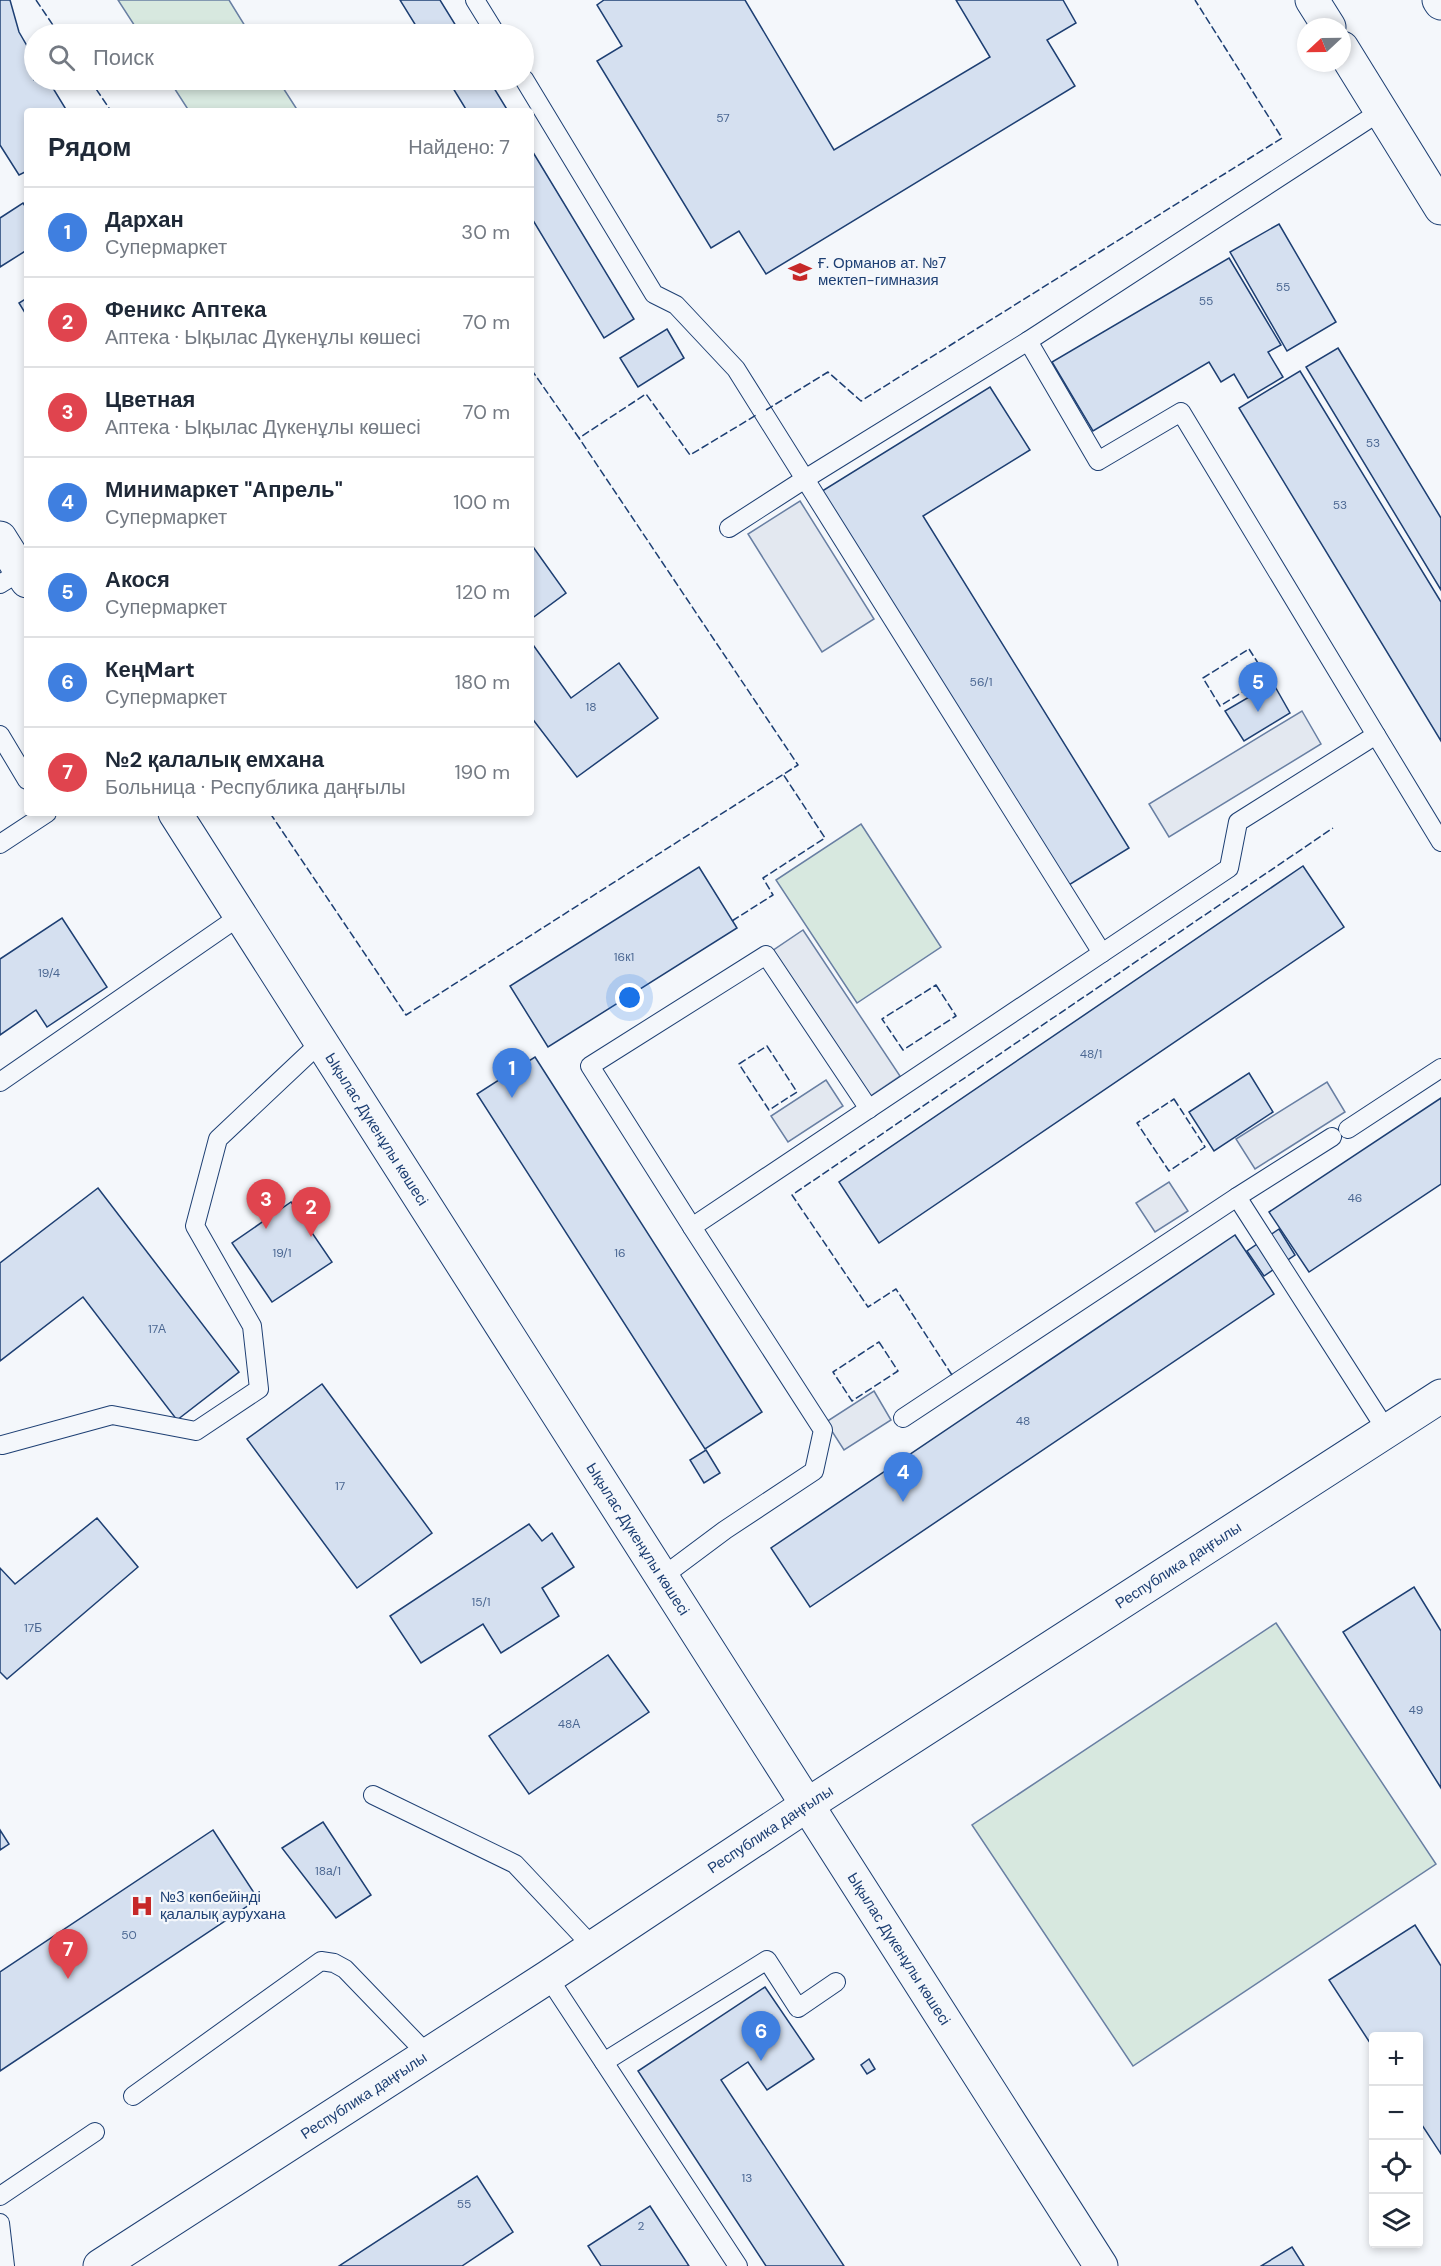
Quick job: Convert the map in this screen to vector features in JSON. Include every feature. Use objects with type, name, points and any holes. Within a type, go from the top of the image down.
[{"type":"main road","points":[[1312,0],[1323,18]]},
{"type":"main road","points":[[1351,63],[1441,208]]},
{"type":"main road","points":[[0,538],[16,578]]},
{"type":"main road","name":"Ықылас Дүкенұлы көшесі","points":[[177,816],[1101,2266]]},
{"type":"main road","name":"Республика даңғылы","points":[[100,2266],[548,1977],[807,1805],[1441,1396]]},
{"type":"lane","points":[[475,0],[490,24]]},
{"type":"lane","points":[[531,90],[654,294],[676,305],[736,369],[1102,953]]},
{"type":"lane","points":[[729,528],[1028,341],[1381,111]]},
{"type":"lane","points":[[1028,341],[1098,461],[1181,412],[1441,842]]},
{"type":"lane","points":[[0,735],[24,775]]},
{"type":"lane","points":[[692,1227],[1229,868],[1238,822],[1376,735]]},
{"type":"lane","points":[[0,844],[42,816]]},
{"type":"lane","points":[[0,1082],[240,916]]},
{"type":"lane","points":[[662,1577],[725,1530],[814,1471],[823,1430],[590,1066],[766,955],[869,1109]]},
{"type":"lane","points":[[2,1445],[112,1415],[196,1431],[259,1389],[252,1326],[195,1227],[218,1139],[321,1042]]},
{"type":"lane","points":[[903,1418],[1237,1197],[1441,1068]]},
{"type":"lane","points":[[1237,1197],[1387,1431]]},
{"type":"lane","points":[[373,1795],[515,1864],[593,1947]]},
{"type":"lane","points":[[604,2062],[767,1960],[798,2008],[836,1982]]},
{"type":"lane","points":[[133,2096],[321,1961],[334,1963],[345,1970],[427,2054]]},
{"type":"lane","points":[[548,1977],[738,2266]]},
{"type":"lane","points":[[0,2196],[95,2132]]},
{"type":"lane","points":[[0,2223],[5,2266]]},
{"type":"shaded area","points":[[118,0],[229,0],[244,24],[134,24]]},
{"type":"shaded area","points":[[175,90],[284,90],[296,108],[187,108]]},
{"type":"shaded area","points":[[800,501],[874,619],[822,652],[748,534]]},
{"type":"shaded area","points":[[1302,711],[1321,744],[1169,837],[1149,804]]},
{"type":"shaded area","points":[[861,824],[941,947],[857,1003],[776,880]]},
{"type":"shaded area","points":[[803,930],[900,1076],[869,1097],[772,951]]},
{"type":"shaded area","points":[[826,1080],[843,1106],[788,1142],[771,1116]]},
{"type":"shaded area","points":[[1327,1082],[1345,1112],[1255,1169],[1236,1139]]},
{"type":"shaded area","points":[[1169,1182],[1188,1211],[1155,1232],[1136,1203]]},
{"type":"shaded area","points":[[874,1391],[891,1420],[844,1450],[826,1422]]},
{"type":"shaded area","points":[[1276,1623],[1436,1864],[1133,2066],[972,1825]]},
{"type":"building","points":[[0,0],[10,0],[19,32],[24,41],[24,90],[54,90],[65,108],[24,108],[24,172],[19,175],[0,145]]},
{"type":"building","points":[[400,0],[440,0],[455,24],[415,24]]},
{"type":"building","points":[[604,0],[745,0],[834,150],[990,57],[956,0],[1063,0],[1076,23],[1047,40],[1075,86],[766,274],[739,231],[711,248],[597,61],[622,46],[597,5]]},
{"type":"building","points":[[454,90],[495,90],[506,108],[465,108]]},
{"type":"building","points":[[534,154],[634,319],[604,338],[534,222]]},
{"type":"building","points":[[24,204],[24,252],[0,267],[0,218]]},
{"type":"building","points":[[1279,224],[1336,322],[1287,351],[1230,252]]},
{"type":"building","points":[[1229,258],[1281,345],[1268,352],[1283,377],[1248,398],[1234,374],[1221,382],[1209,362],[1093,431],[1052,362]]},
{"type":"building","points":[[24,300],[24,311],[19,303]]},
{"type":"building","points":[[667,329],[684,358],[638,387],[620,358]]},
{"type":"building","points":[[1338,348],[1441,518],[1441,590],[1306,367]]},
{"type":"building","points":[[1300,371],[1441,602],[1441,741],[1239,408]]},
{"type":"building","points":[[990,387],[1030,450],[923,516],[1129,848],[1064,888],[819,493]]},
{"type":"building","points":[[534,548],[566,593],[534,617]]},
{"type":"building","points":[[534,646],[571,698],[619,663],[658,718],[577,777],[534,721]]},
{"type":"building","points":[[1273,683],[1290,713],[1244,741],[1225,711]]},
{"type":"building","points":[[1303,866],[1344,927],[879,1243],[839,1182]]},
{"type":"building","points":[[699,867],[737,928],[548,1047],[510,986]]},
{"type":"building","points":[[62,918],[107,987],[47,1027],[36,1010],[0,1035],[0,959]]},
{"type":"building","points":[[535,1057],[762,1412],[705,1449],[477,1094]]},
{"type":"building","points":[[1249,1073],[1273,1112],[1214,1151],[1189,1112]]},
{"type":"building","points":[[1441,1098],[1441,1184],[1309,1272],[1269,1212]]},
{"type":"building","points":[[98,1188],[239,1372],[177,1420],[83,1297],[0,1361],[0,1263]]},
{"type":"building","points":[[291,1202],[332,1262],[272,1302],[232,1243]]},
{"type":"building","points":[[1279,1229],[1295,1255],[1264,1276],[1247,1251]]},
{"type":"building","points":[[1235,1235],[1274,1294],[810,1607],[771,1548]]},
{"type":"building","points":[[322,1384],[432,1533],[357,1588],[247,1439]]},
{"type":"building","points":[[706,1450],[720,1473],[704,1483],[690,1460]]},
{"type":"building","points":[[97,1518],[138,1567],[7,1679],[0,1672],[0,1568],[15,1584]]},
{"type":"building","points":[[529,1524],[542,1541],[552,1533],[574,1567],[542,1588],[559,1616],[501,1653],[483,1624],[421,1663],[390,1616]]},
{"type":"building","points":[[1414,1587],[1441,1631],[1441,1788],[1343,1632]]},
{"type":"building","points":[[608,1655],[649,1712],[529,1794],[489,1736]]},
{"type":"building","points":[[323,1822],[371,1895],[336,1918],[282,1848]]},
{"type":"building","points":[[0,1830],[9,1844],[0,1850]]},
{"type":"building","points":[[213,1830],[258,1899],[0,2071],[0,1972]]},
{"type":"building","points":[[1415,1925],[1441,1966],[1441,2154],[1423,2127],[1423,2032],[1369,2032],[1369,2041],[1329,1980]]},
{"type":"building","points":[[765,1987],[814,2059],[767,2090],[748,2062],[721,2080],[844,2266],[766,2266],[638,2071]]},
{"type":"building","points":[[869,2059],[875,2069],[867,2074],[861,2065]]},
{"type":"building","points":[[477,2176],[513,2232],[462,2266],[339,2266]]},
{"type":"building","points":[[650,2206],[689,2266],[601,2266],[588,2246]]},
{"type":"building","points":[[1292,2247],[1304,2266],[1261,2266]]},
{"type":"fence","points":[[36,0],[52,24]]},
{"type":"fence","points":[[766,410],[828,372],[861,401],[1282,138],[1195,0]]},
{"type":"fence","points":[[97,90],[109,108]]},
{"type":"fence","points":[[534,373],[579,438],[646,394],[690,455],[758,414]]},
{"type":"fence","points":[[272,816],[406,1015],[798,765],[579,438]]},
{"type":"fence","points":[[1249,649],[1267,677],[1220,706],[1203,678],[1249,649]]},
{"type":"fence","points":[[732,921],[773,895],[763,878],[825,838],[783,774]]},
{"type":"fence","points":[[952,1375],[896,1289],[868,1307],[792,1195],[1333,828]]},
{"type":"fence","points":[[936,985],[956,1016],[903,1050],[882,1019],[936,985]]},
{"type":"fence","points":[[767,1046],[797,1092],[769,1110],[739,1064],[767,1046]]},
{"type":"fence","points":[[1174,1099],[1205,1147],[1169,1171],[1137,1123],[1174,1099]]},
{"type":"fence","points":[[879,1342],[898,1371],[852,1401],[833,1372],[879,1342]]},
{"type":"place","name":"Ғ. Орманов ат. №7 мектеп-гимназия","points":[[800,272]]},
{"type":"place","name":"Акося","points":[[1258,712]]},
{"type":"place","name":"Дархан","points":[[512,1098]]},
{"type":"place","name":"Цветная","points":[[266,1229]]},
{"type":"place","name":"Феникс Аптека","points":[[311,1237]]},
{"type":"place","name":"Минимаркет \"Апрель\"","points":[[903,1502]]},
{"type":"place","name":"№3 көпбейінді қалалық аурухана","points":[[142,1906]]},
{"type":"place","name":"№2 қалалық емхана","points":[[68,1979]]},
{"type":"place","name":"КеңMart","points":[[761,2061]]}]
